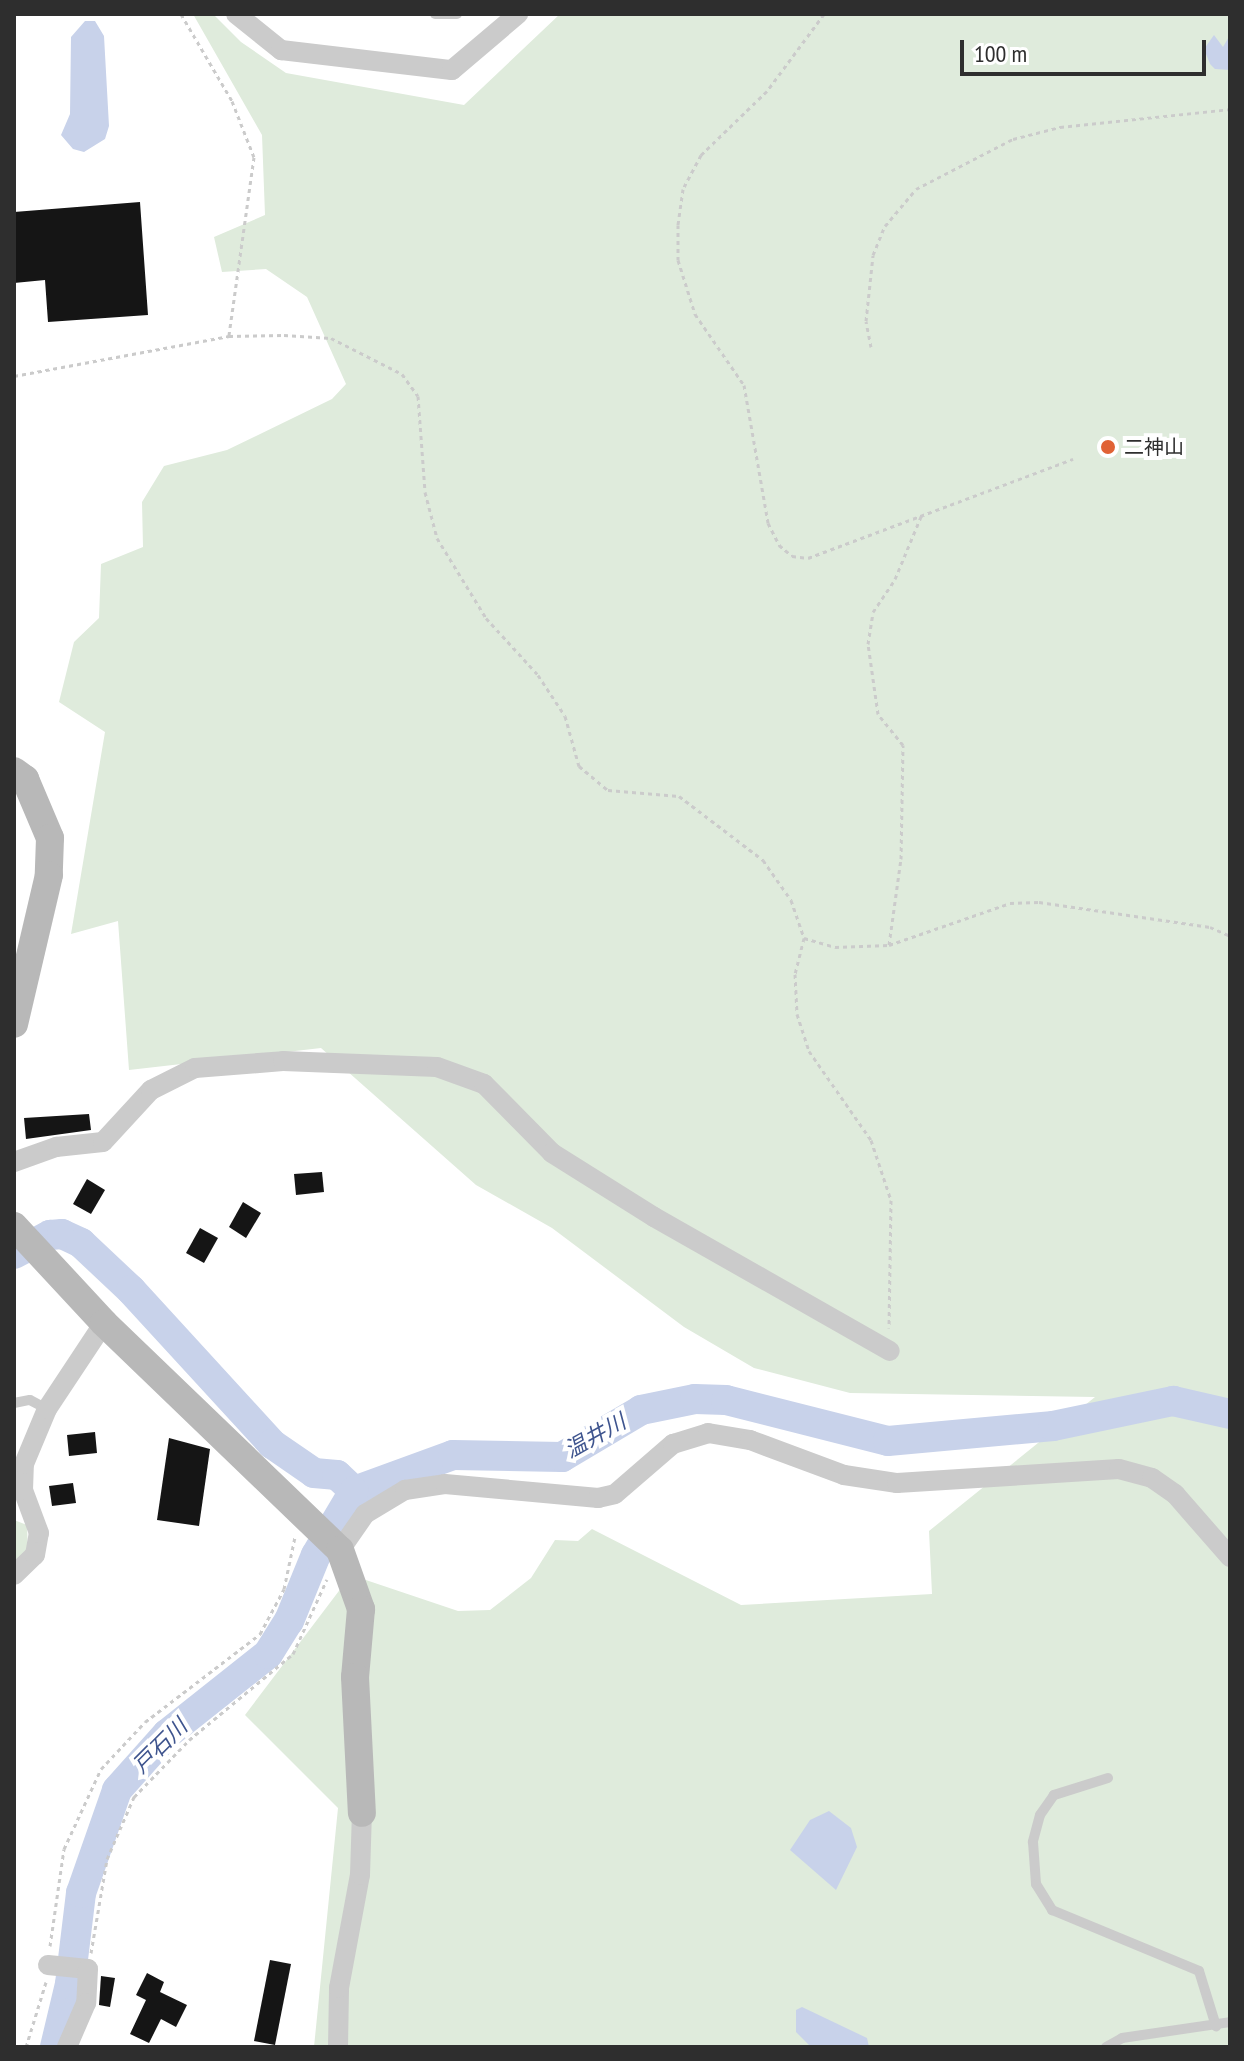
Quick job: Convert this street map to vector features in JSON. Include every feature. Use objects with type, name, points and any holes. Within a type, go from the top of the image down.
[{"type":"street","points":[[236,14],[281,50],[452,70],[518,14]]},
{"type":"street","points":[[14,771],[25,779],[50,838],[49,875],[14,1024]]},
{"type":"street","points":[[14,1162],[56,1147],[103,1142],[151,1090],[195,1068],[283,1061],[437,1067],[484,1084],[552,1153],[641,1209],[890,1351]]},
{"type":"street","points":[[16,1228],[40,1259],[104,1323],[309,1515],[340,1550],[361,1609],[355,1677],[362,1813],[360,1875],[339,1988],[338,2047]]},
{"type":"street","points":[[14,1575],[35,1555],[39,1533],[23,1490],[19,1462],[47,1409],[104,1323]]},
{"type":"street","points":[[340,1550],[365,1514],[405,1490],[445,1484],[598,1498],[615,1494],[673,1444],[708,1433],[750,1440],[844,1475],[897,1483],[1119,1469],[1152,1478],[1175,1494],[1230,1557]]},
{"type":"street","points":[[48,1965],[88,1969],[86,2003],[67,2047]]},
{"type":"lane","points":[[435,14],[457,14]]},
{"type":"lane","points":[[14,1403],[30,1400],[47,1409]]},
{"type":"lane","points":[[1108,1778],[1054,1795],[1040,1815],[1033,1842],[1036,1884],[1052,1910],[1199,1971],[1216,2026]]},
{"type":"lane","points":[[1106,2047],[1122,2038],[1230,2022]]},
{"type":"path","points":[[181,14],[232,101],[254,157],[229,336]]},
{"type":"path","points":[[824,14],[767,91],[701,155],[683,189],[678,260],[695,314],[744,385],[768,523],[779,545],[792,556],[808,558],[1073,459]]},
{"type":"path","points":[[871,347],[866,321],[873,255],[885,226],[916,189],[1013,139],[1060,127],[1230,109]]},
{"type":"path","points":[[14,376],[229,336],[331,338],[402,374],[418,396],[425,492],[437,538],[486,618],[538,675],[565,716],[579,766],[608,790],[679,796],[720,823],[763,860],[791,900],[804,938],[795,974],[797,1014],[809,1051],[871,1140],[891,1200],[890,1351]]},
{"type":"path","points":[[889,945],[906,785],[903,745],[878,714],[868,644],[873,612],[902,565],[922,514]]},
{"type":"path","points":[[804,938],[835,947],[889,945],[1010,903],[1039,902],[1210,927],[1230,936]]},
{"type":"path","points":[[26,2047],[44,2000],[64,1849],[97,1777],[145,1722],[260,1634],[284,1589],[296,1524],[309,1515]]},
{"type":"path","points":[[88,1969],[107,1859],[134,1797],[189,1740],[293,1654],[340,1550]]},
{"type":"green space","points":[[193,14],[213,14],[241,42],[286,73],[464,105],[560,14],[1230,14],[1230,2047],[314,2047],[338,1808],[245,1715],[351,1575],[458,1611],[490,1610],[531,1578],[555,1540],[578,1541],[592,1529],[741,1605],[932,1594],[929,1531],[1095,1397],[850,1393],[754,1368],[684,1327],[552,1228],[476,1185],[321,1048],[129,1070],[118,921],[71,934],[105,732],[59,702],[74,642],[99,618],[101,564],[143,547],[142,502],[164,466],[227,450],[332,399],[346,384],[307,297],[266,269],[222,272],[214,237],[265,215],[262,135]]},
{"type":"green space","points":[[14,1520],[27,1525],[28,1554],[14,1567]]},
{"type":"water","points":[[85,21],[95,21],[104,36],[109,126],[105,139],[84,152],[73,149],[61,135],[70,114],[71,37]]},
{"type":"water","points":[[1214,35],[1223,47],[1230,35],[1230,70],[1215,69],[1210,64],[1204,49]]},
{"type":"water","points":[[829,1811],[851,1828],[857,1847],[836,1890],[790,1850],[810,1820]]},
{"type":"water","points":[[802,2007],[867,2038],[869,2047],[811,2047],[796,2032],[796,2010]]},
{"type":"building","points":[[140,202],[148,315],[48,322],[45,280],[14,283],[14,212]]},
{"type":"building","points":[[89,1114],[91,1130],[26,1139],[24,1118]]},
{"type":"building","points":[[322,1172],[324,1192],[296,1195],[294,1174]]},
{"type":"building","points":[[87,1179],[105,1190],[91,1214],[73,1204]]},
{"type":"building","points":[[243,1202],[261,1213],[246,1238],[229,1227]]},
{"type":"building","points":[[200,1228],[218,1238],[204,1263],[186,1253]]},
{"type":"building","points":[[95,1432],[97,1453],[69,1456],[67,1435]]},
{"type":"building","points":[[169,1438],[210,1449],[199,1526],[157,1520]]},
{"type":"building","points":[[73,1483],[76,1503],[52,1506],[49,1486]]},
{"type":"building","points":[[270,1960],[291,1964],[275,2045],[254,2041]]},
{"type":"building","points":[[147,1973],[164,1982],[160,1992],[187,2005],[176,2027],[161,2019],[149,2043],[130,2034],[146,2000],[136,1995]]},
{"type":"building","points":[[101,1976],[115,1978],[110,2007],[99,2005]]},
{"type":"waterway","name":"温井川","points":[[14,1254],[50,1235],[62,1234],[81,1243],[131,1290],[272,1444],[314,1473],[337,1475],[354,1491]]},
{"type":"waterway","name":"温井川","points":[[354,1491],[453,1455],[562,1457],[641,1410],[695,1399],[726,1400],[888,1441],[1053,1426],[1173,1401],[1230,1414]]},
{"type":"waterway","name":"戸石川","points":[[55,2047],[70,1984],[81,1893],[117,1790],[167,1734],[268,1654],[289,1621],[316,1555],[354,1491]]},
{"type":"place","name":"二神山","points":[[1108,447]]}]
